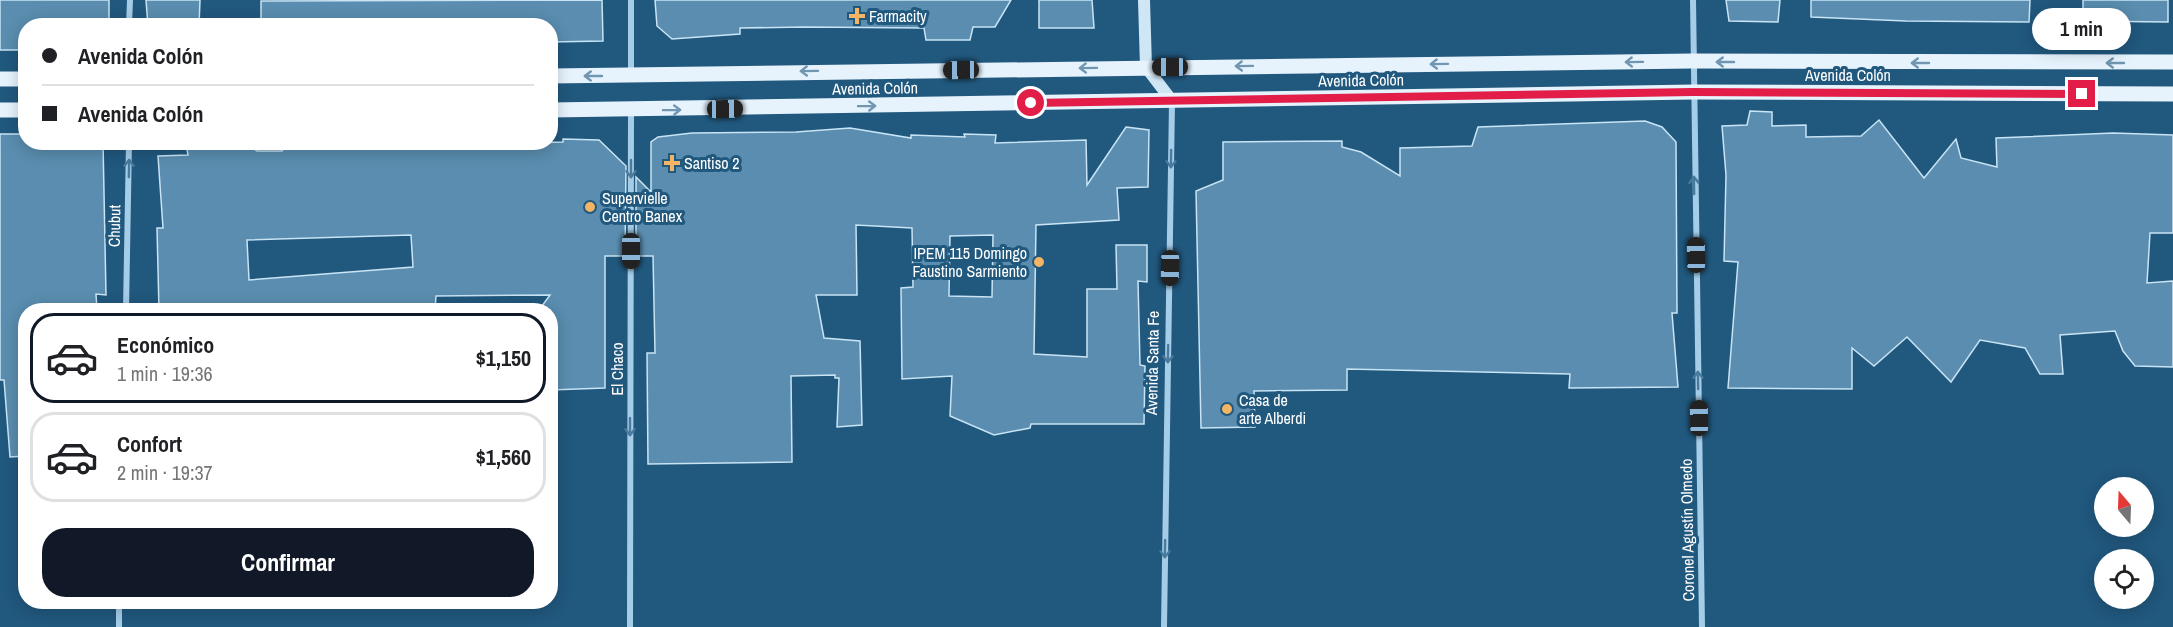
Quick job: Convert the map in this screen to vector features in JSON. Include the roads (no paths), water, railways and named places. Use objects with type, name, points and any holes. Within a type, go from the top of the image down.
[{"type":"main road","points":[[1144,0],[1146,67],[1172,101]]},
{"type":"main road","name":"Avenida Colón","points":[[558,76],[1692,61],[2173,62]]},
{"type":"main road","points":[[0,79],[18,79]]},
{"type":"main road","name":"Avenida Colón","points":[[558,110],[1693,92],[2173,94]]},
{"type":"main road","points":[[0,110],[18,110]]},
{"type":"street","points":[[129,18],[130,0]]},
{"type":"street","points":[[631,0],[631,75]]},
{"type":"street","name":"Coronel Agustín Olmedo","points":[[1692,0],[1702,627]]},
{"type":"street","name":"Avenida Santa Fe","points":[[1164,627],[1172,101]]},
{"type":"street","name":"El Chaco","points":[[630,627],[631,110]]},
{"type":"street","name":"Chubut","points":[[126,303],[129,150]]},
{"type":"street","points":[[119,609],[119,627]]},
{"type":"place","name":"Farmacity","points":[[857,16]]},
{"type":"place","name":"Santiso 2","points":[[672,163]]},
{"type":"place","name":"Supervielle Centro Banex","points":[[590,207]]},
{"type":"place","name":"IPEM 115 Domingo Faustino Sarmiento","points":[[1039,262]]},
{"type":"place","name":"Casa de arte Alberdi","points":[[1227,409]]}]
